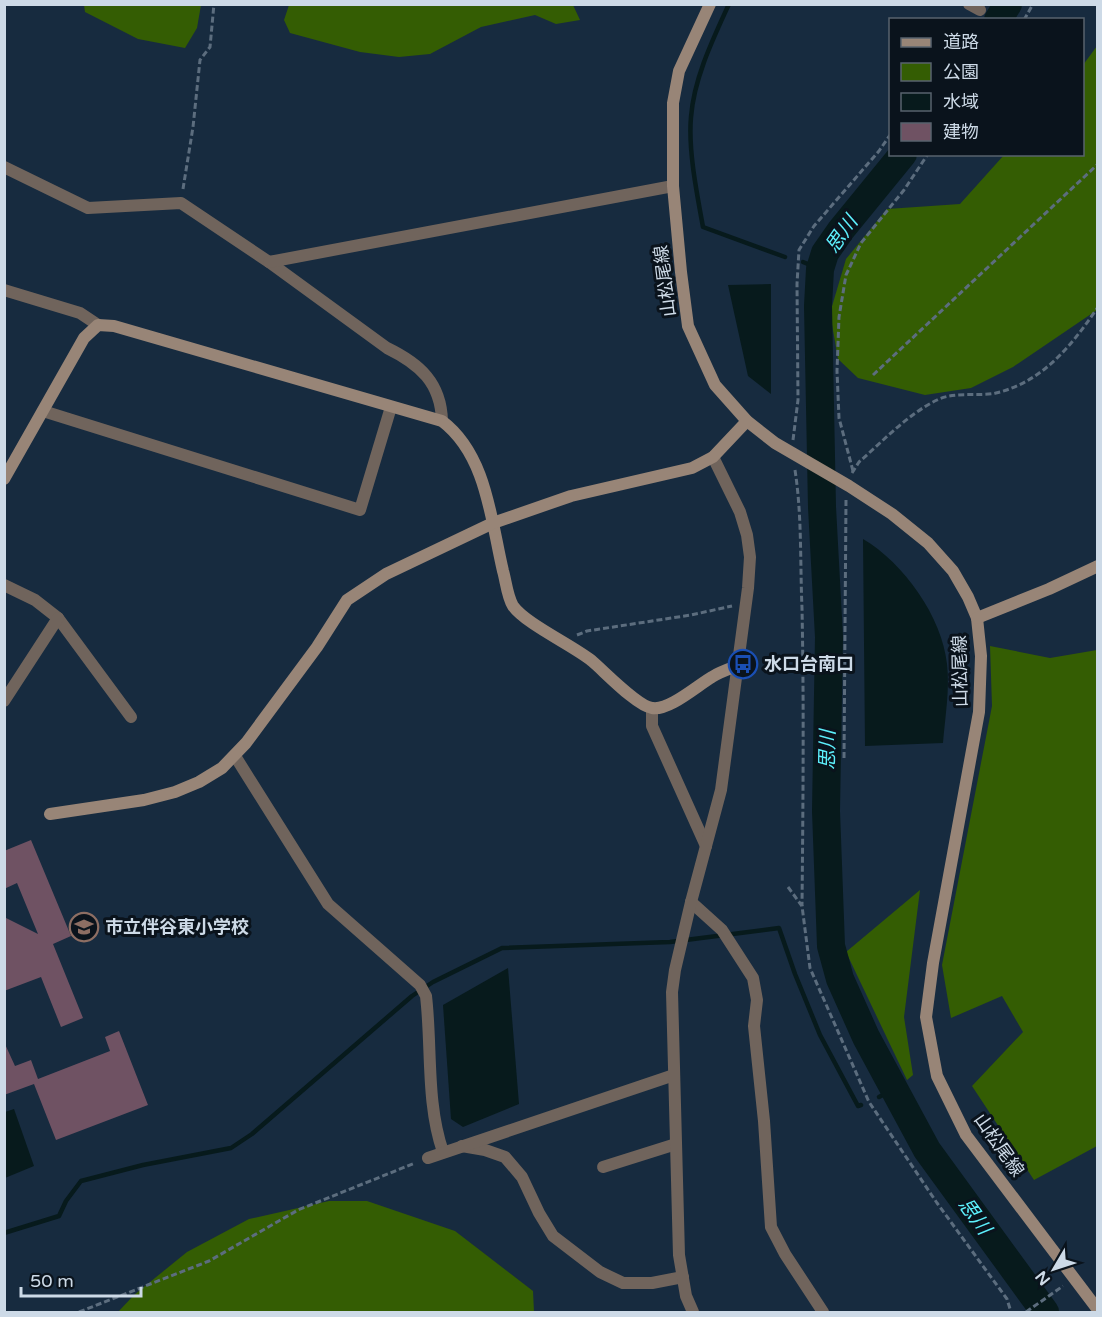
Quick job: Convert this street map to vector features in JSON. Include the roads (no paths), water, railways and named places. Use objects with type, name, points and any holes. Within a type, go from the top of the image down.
[{"type":"street","name":"山松尾線","points":[[710,4],[679,71],[672,103],[673,186],[688,326],[715,385],[747,421],[775,443],[892,514],[928,543],[953,571],[977,618],[981,656],[979,712],[933,963],[926,1017],[937,1076],[966,1135],[1098,1311]]},
{"type":"street","points":[[4,167],[88,208],[180,203],[269,262],[387,348],[408,358],[436,390],[442,404],[442,421]]},
{"type":"street","points":[[269,262],[673,186]]},
{"type":"street","points":[[4,290],[80,313],[98,325],[114,326],[442,421],[452,429],[469,453],[491,509],[512,605],[590,659],[640,703],[652,708],[663,707],[714,676],[737,666]]},
{"type":"street","points":[[4,479],[84,338],[98,325]]},
{"type":"street","points":[[43,411],[360,510],[391,407]]},
{"type":"street","points":[[50,814],[144,800],[175,792],[211,776],[235,756],[317,647],[347,600],[386,574],[493,523],[571,496],[692,468],[713,457],[747,421]]},
{"type":"street","points":[[693,1312],[686,1296],[679,1256],[672,992],[684,930],[721,790],[746,604],[750,557],[747,534],[740,512],[713,457]]},
{"type":"street","points":[[977,618],[1098,566]]},
{"type":"street","points":[[4,585],[35,600],[58,618],[131,717]]},
{"type":"street","points":[[4,701],[58,618]]},
{"type":"street","points":[[652,708],[652,726],[706,846]]},
{"type":"street","points":[[235,756],[328,904],[423,990],[434,1114],[437,1135],[443,1152]]},
{"type":"street","points":[[691,902],[722,930],[753,978],[757,1000],[754,1026],[764,1121],[771,1227],[785,1254],[823,1312]]},
{"type":"street","points":[[428,1158],[674,1075]]},
{"type":"street","points":[[603,1167],[676,1144]]},
{"type":"street","points":[[462,1146],[485,1150],[505,1157],[522,1177],[553,1236],[600,1272],[623,1283],[652,1283],[683,1277]]},
{"type":"water","points":[[771,284],[771,394],[748,376],[728,285]]},
{"type":"water","points":[[863,539],[893,562],[906,577],[929,610],[938,628],[944,646],[948,674],[943,743],[865,746]]},
{"type":"water","points":[[508,968],[519,1104],[463,1127],[451,1119],[443,1005]]},
{"type":"water","points":[[14,1109],[34,1166],[5,1178],[5,1112]]},
{"type":"waterway","points":[[729,4],[700,73],[691,117],[692,158],[703,227],[785,257]]},
{"type":"waterway","name":"思川","points":[[999,18],[1008,4]]},
{"type":"waterway","name":"思川","points":[[901,156],[841,230],[825,253],[820,269],[818,306],[822,507],[829,637],[826,811],[831,946],[840,979],[866,1037],[927,1150],[1045,1312]]},
{"type":"waterway","points":[[803,262],[820,269]]},
{"type":"waterway","points":[[4,1233],[59,1216],[66,1201],[81,1181],[143,1165],[231,1148],[252,1134],[412,996],[433,982],[502,948],[670,942],[779,928],[820,1035],[858,1106],[861,1105]]},
{"type":"waterway","points":[[879,1097],[894,1089]]},
{"type":"place","name":"水口台南口","points":[[743,664]]},
{"type":"place","name":"市立伴谷東小学校","points":[[84,927]]}]
